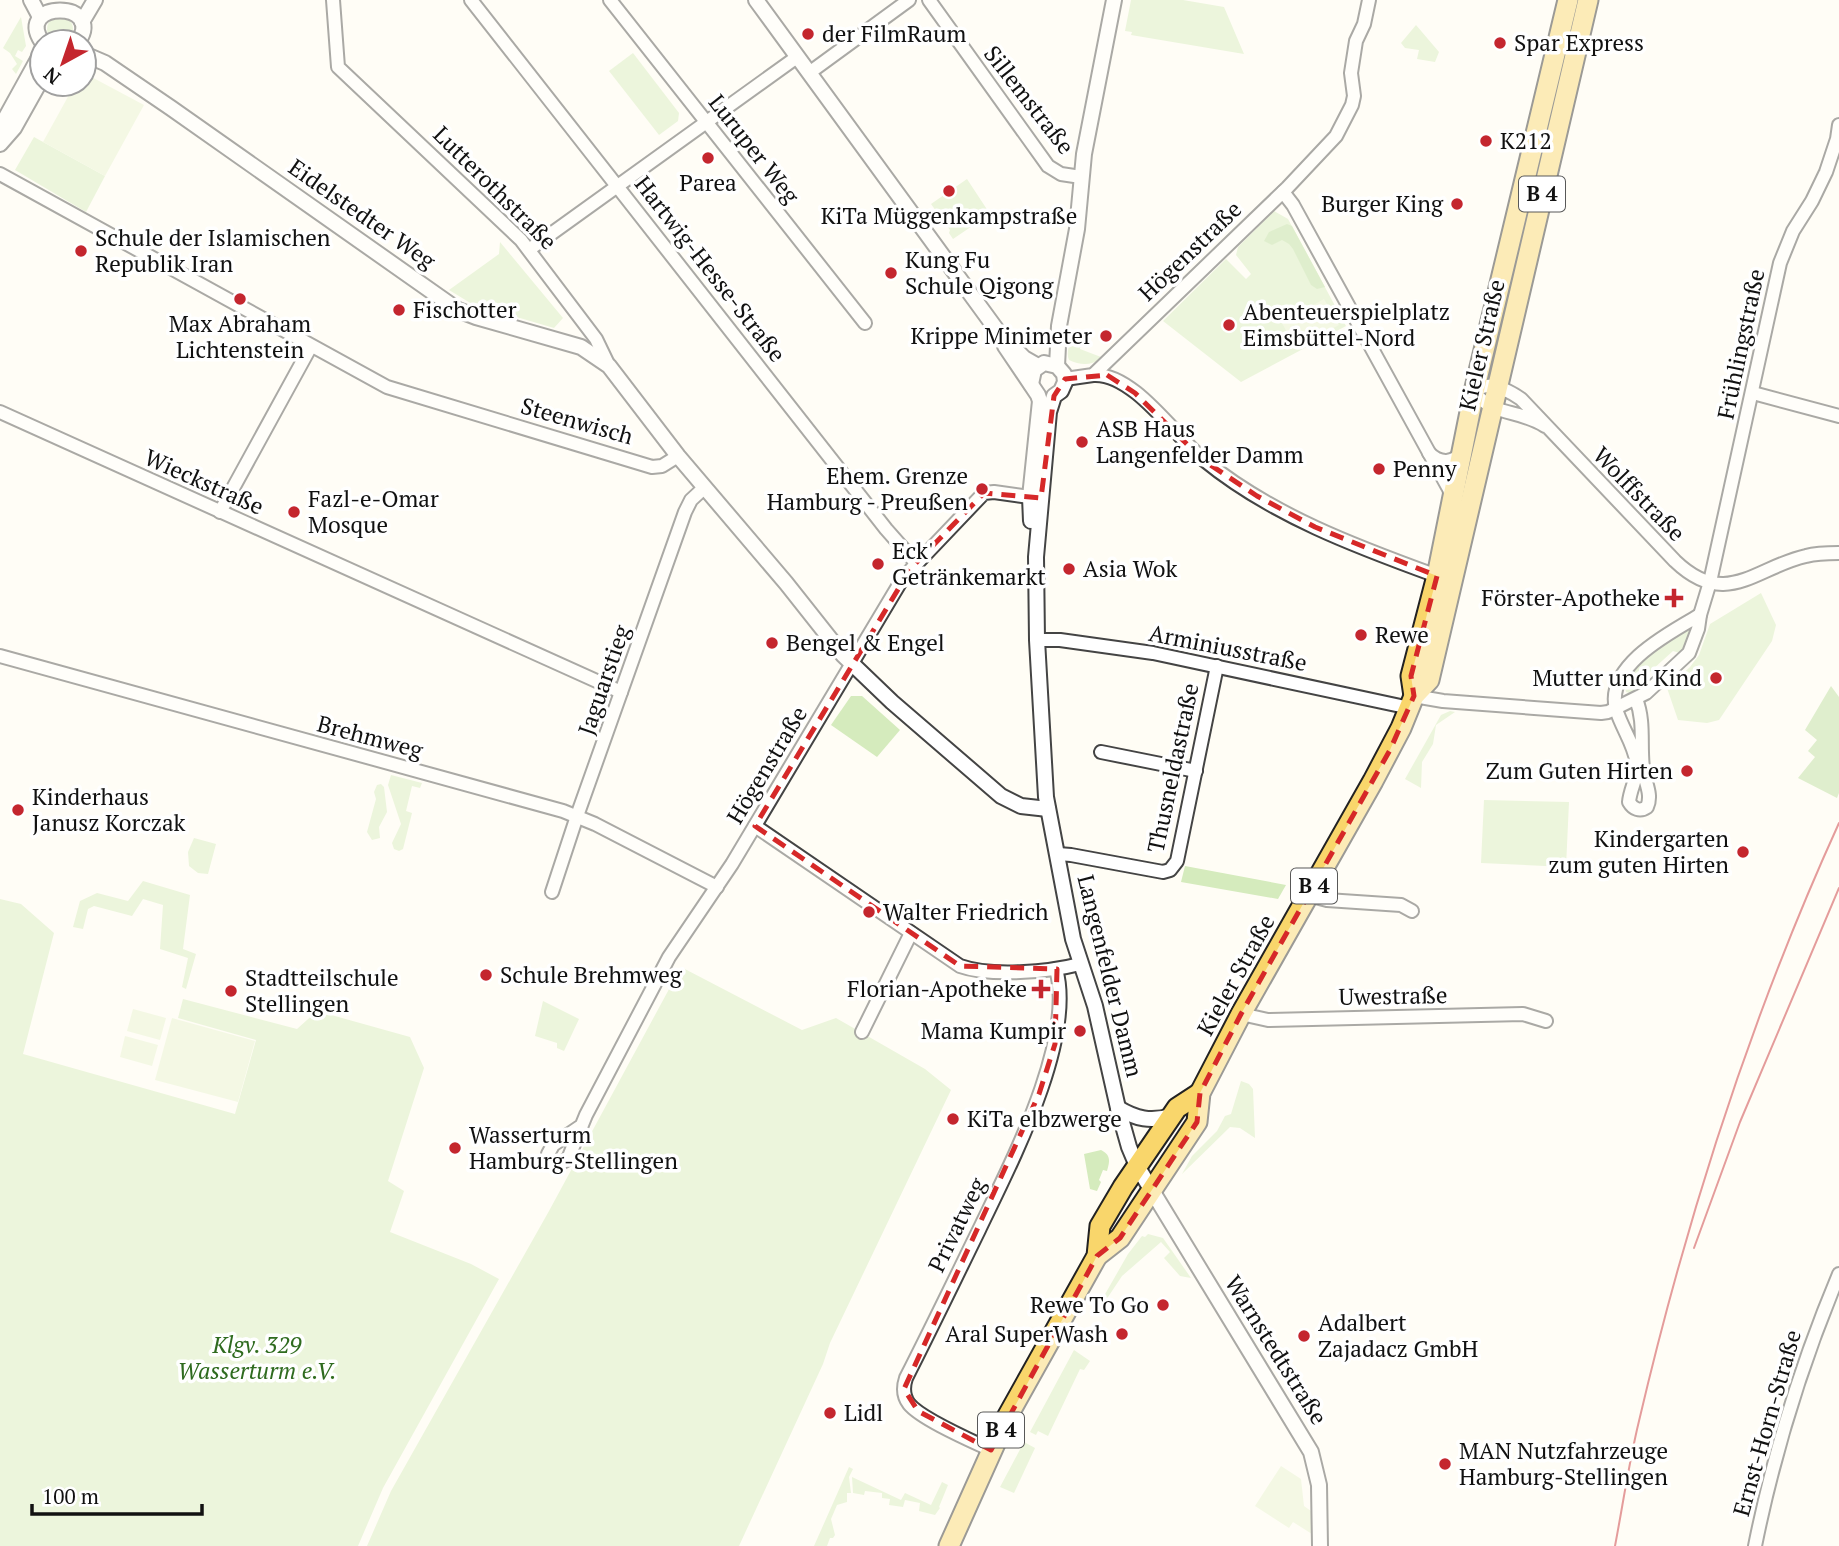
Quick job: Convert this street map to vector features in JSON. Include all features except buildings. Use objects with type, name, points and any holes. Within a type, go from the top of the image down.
[{"type":"main road","name":"Kieler Straße","points":[[1412,702],[1411,676],[1437,576],[1474,392],[1568,0]]},
{"type":"main road","name":"Kieler Straße","points":[[949,1546],[1006,1419],[1097,1256],[1120,1238],[1197,1122],[1200,1093],[1241,1014],[1379,771],[1412,702],[1429,680],[1588,0]]},
{"type":"main road","name":"Kieler Straße","points":[[1097,1256],[1100,1226],[1137,1166],[1177,1108],[1200,1093]]},
{"type":"street","points":[[31,0],[40,17]]},
{"type":"street","points":[[81,28],[95,0]]},
{"type":"street","name":"Lutterothstraße","points":[[333,0],[338,67],[530,249],[596,339],[609,366],[678,456]]},
{"type":"street","name":"Hartwig-Hesse-Straße","points":[[471,0],[886,529],[916,563]]},
{"type":"street","name":"Luruper Weg","points":[[611,0],[865,323]]},
{"type":"street","points":[[756,0],[999,333],[1024,358],[1046,365],[1065,379],[1093,374],[1117,379],[1159,415],[1203,460],[1285,512],[1437,576]]},
{"type":"street","points":[[809,73],[909,0]]},
{"type":"street","name":"Sillemstraße","points":[[929,0],[1045,163],[1061,174],[1081,177]]},
{"type":"street","name":"Langenfelder Damm","points":[[1114,0],[1081,177],[1076,233],[1059,326],[1051,342],[1046,365],[1031,375],[1035,389],[1037,640],[1048,809],[1069,922],[1095,1006],[1127,1140],[1137,1166],[1151,1190]]},
{"type":"street","name":"Högenstraße","points":[[1093,374],[1283,192],[1336,136],[1353,101],[1351,73],[1356,41],[1364,24],[1369,0]]},
{"type":"street","points":[[37,28],[40,17],[50,3],[74,4],[82,22]]},
{"type":"street","name":"Eidelstedter Weg","points":[[98,57],[458,310],[581,347],[609,366]]},
{"type":"street","points":[[530,249],[797,57]]},
{"type":"street","name":"Eidelstedter Weg","points":[[98,60],[105,63]]},
{"type":"street","points":[[0,128],[28,77]]},
{"type":"street","points":[[0,144],[14,128],[31,98]]},
{"type":"street","name":"Frühlingstraße","points":[[1616,707],[1636,699],[1654,687],[1689,653],[1710,582],[1780,263],[1793,231],[1826,172],[1839,125]]},
{"type":"street","name":"Steenwisch","points":[[0,174],[387,387],[652,467],[662,467],[678,456]]},
{"type":"street","points":[[1283,192],[1293,205],[1449,489],[1452,503]]},
{"type":"street","points":[[999,333],[1009,355],[1035,389],[1046,397],[1054,396]]},
{"type":"street","points":[[220,512],[311,346]]},
{"type":"street","name":"Langenfelder Damm","points":[[1035,498],[1049,412],[1054,396],[1062,389],[1065,379]]},
{"type":"street","points":[[1474,392],[1484,386],[1496,387]]},
{"type":"street","name":"Wolffstraße","points":[[1496,387],[1521,399],[1682,567],[1710,582]]},
{"type":"street","name":"Wolffstraße","points":[[1474,392],[1492,408],[1526,415],[1545,426]]},
{"type":"street","points":[[1753,393],[1839,416]]},
{"type":"street","name":"Wieckstraße","points":[[0,412],[621,692]]},
{"type":"street","points":[[1428,453],[1444,462],[1453,460],[1463,451]]},
{"type":"street","points":[[678,456],[780,575],[850,663],[891,702],[1002,796],[1028,808],[1048,809]]},
{"type":"street","name":"Jaguarstieg","points":[[552,892],[685,512],[691,500],[705,488]]},
{"type":"street","name":"Högenstraße","points":[[581,1126],[669,957],[717,887],[819,722],[850,663],[903,578],[984,493],[1035,498]]},
{"type":"street","points":[[1710,582],[1741,582],[1805,556],[1839,553]]},
{"type":"street","points":[[1636,699],[1642,719],[1642,765],[1650,797],[1644,809],[1634,808],[1629,802],[1637,764],[1616,707],[1618,680],[1631,664],[1671,631],[1700,615]]},
{"type":"street","name":"Arminiusstraße","points":[[1037,640],[1060,640],[1133,650],[1412,702],[1443,701],[1601,713],[1616,707]]},
{"type":"street","name":"Brehmweg","points":[[0,656],[577,816],[717,887]]},
{"type":"street","name":"Thusneldastraße","points":[[1058,854],[1163,872],[1170,870],[1176,863],[1217,666]]},
{"type":"street","points":[[1101,752],[1196,771]]},
{"type":"street","points":[[754,826],[965,967],[984,970],[1056,970],[1080,964]]},
{"type":"street","points":[[1308,895],[1327,900],[1401,905],[1412,911]]},
{"type":"street","points":[[862,1032],[911,933]]},
{"type":"street","name":"Privatweg","points":[[991,1450],[918,1411],[907,1401],[904,1389],[906,1378],[990,1205],[1042,1084],[1056,1036],[1060,986],[1056,970]]},
{"type":"street","name":"Uwestraße","points":[[1241,1014],[1268,1020],[1523,1014],[1546,1021]]},
{"type":"street","points":[[1118,1108],[1148,1120],[1171,1116]]},
{"type":"street","name":"Warnstedtstraße","points":[[1151,1190],[1309,1447],[1319,1485],[1320,1546]]},
{"type":"street","name":"Ernst-Horn-Straße","points":[[1755,1546],[1788,1411],[1808,1349],[1839,1273]]},
{"type":"highlighted area","points":[[1107,375],[1135,393],[1203,460],[1257,496],[1315,527],[1437,576],[1411,676],[1414,696],[1390,750],[1241,1014],[1200,1093],[1197,1122],[1120,1238],[1097,1256],[991,1450],[918,1411],[904,1389],[1039,1094],[1055,1044],[1057,969],[960,966],[755,826],[911,568],[984,493],[1041,498],[1054,396],[1065,379]]},
{"type":"green space","points":[[1131,0],[1183,0],[1224,7],[1244,54],[1131,35],[1132,32],[1125,31]]},
{"type":"green space","points":[[60,16],[70,19],[73,28],[47,28],[50,19]]},
{"type":"green space","points":[[21,17],[26,46],[22,52],[18,50],[15,56],[23,61],[16,74],[12,69],[17,64],[3,48]]},
{"type":"green space","points":[[1416,25],[1439,52],[1435,62],[1417,59],[1419,50],[1405,48],[1401,43]]},
{"type":"green space","points":[[633,53],[679,113],[678,121],[659,135],[609,71]]},
{"type":"green space","points":[[98,80],[144,105],[105,176],[43,142],[67,98],[98,98]]},
{"type":"green space","points":[[34,137],[105,176],[86,212],[15,170]]},
{"type":"green space","points":[[967,179],[990,214],[953,239],[950,230],[931,204]]},
{"type":"green space","points":[[1274,211],[1288,219],[1346,326],[1241,382],[1163,321],[1226,259],[1246,279],[1251,274],[1236,255],[1238,247]]},
{"type":"green space","points":[[1287,224],[1292,226],[1325,287],[1317,289],[1311,285],[1289,244],[1282,240],[1272,245],[1264,241],[1269,232]]},
{"type":"green space","points":[[500,242],[563,318],[554,328],[472,304],[449,290],[499,254]]},
{"type":"green space","points":[[1324,299],[1339,325],[1296,348],[1279,318],[1280,311],[1288,309],[1294,316]]},
{"type":"green space","points":[[1075,337],[1081,339],[1080,349],[1101,359],[1085,364],[1069,360],[1069,347]]},
{"type":"green space","points":[[1761,593],[1776,625],[1772,641],[1719,720],[1707,723],[1678,720],[1667,688],[1699,655],[1710,624]]},
{"type":"green space","points":[[1687,629],[1691,633],[1683,654],[1673,651],[1642,679],[1651,683],[1632,694],[1626,692],[1624,684],[1637,668],[1661,646]]},
{"type":"green space","points":[[1831,686],[1839,697],[1837,798],[1798,778],[1815,757],[1808,751],[1817,740],[1805,730]]},
{"type":"green space","points":[[851,696],[862,696],[900,730],[877,757],[831,725]]},
{"type":"green space","points":[[1455,712],[1436,725],[1433,744],[1422,762],[1421,788],[1405,779],[1441,715]]},
{"type":"green space","points":[[391,775],[422,783],[420,788],[412,786],[406,811],[412,813],[403,849],[399,851],[394,849],[392,843],[401,824],[388,785]]},
{"type":"green space","points":[[377,785],[384,787],[387,812],[379,827],[380,838],[372,840],[367,832],[376,799],[374,792]]},
{"type":"green space","points":[[1484,800],[1569,802],[1566,867],[1481,863]]},
{"type":"green space","points":[[194,838],[216,844],[208,874],[198,873],[189,866],[188,852]]},
{"type":"green space","points":[[1185,866],[1286,885],[1278,899],[1181,882]]},
{"type":"green space","points":[[143,881],[190,895],[183,949],[196,954],[186,989],[182,987],[188,958],[160,949],[163,905],[143,899],[132,916],[94,906],[88,909],[83,929],[73,927],[80,901],[97,893],[128,901]]},
{"type":"green space","name":"Klgv. 329 Wasserturm e.V.","points":[[0,899],[21,904],[54,933],[23,1054],[235,1114],[256,1040],[178,1018],[183,999],[297,1029],[317,1011],[410,1037],[424,1068],[388,1181],[404,1191],[390,1232],[471,1264],[499,1279],[383,1488],[358,1546],[0,1546]]},
{"type":"green space","points":[[681,967],[802,1030],[836,1018],[925,1069],[951,1090],[830,1343],[823,1364],[739,1546],[367,1546],[391,1491],[549,1211]]},
{"type":"green space","points":[[543,1001],[579,1019],[564,1051],[557,1048],[557,1043],[535,1036]]},
{"type":"green space","points":[[133,1009],[166,1018],[160,1040],[127,1031]]},
{"type":"green space","points":[[172,1018],[255,1041],[238,1102],[155,1080]]},
{"type":"green space","points":[[125,1036],[158,1045],[152,1066],[120,1057]]},
{"type":"green space","points":[[1241,1081],[1253,1089],[1255,1138],[1240,1128],[1230,1127],[1182,1174],[1192,1156],[1217,1131],[1225,1116],[1231,1114]]},
{"type":"green space","points":[[1101,1150],[1107,1154],[1109,1161],[1107,1171],[1103,1170],[1099,1180],[1101,1182],[1097,1191],[1090,1189],[1084,1154]]},
{"type":"green space","points":[[1148,1234],[1163,1238],[1191,1278],[1180,1276],[1164,1258],[1170,1252],[1161,1242],[1122,1276],[1104,1303],[1100,1303],[1128,1254],[1142,1236]]},
{"type":"green space","points":[[1074,1350],[1090,1361],[1084,1370],[1080,1369],[1048,1436],[1038,1431],[1036,1435],[1030,1432]]},
{"type":"green space","points":[[1024,1442],[1035,1448],[1014,1493],[1000,1487]]},
{"type":"green space","points":[[1281,1466],[1301,1479],[1304,1506],[1311,1511],[1312,1534],[1293,1522],[1289,1528],[1255,1506]]},
{"type":"green space","points":[[849,1467],[853,1469],[849,1477],[851,1493],[847,1493],[847,1502],[837,1505],[831,1519],[835,1535],[830,1538],[827,1546],[814,1546]]},
{"type":"green space","points":[[852,1477],[901,1500],[905,1493],[931,1505],[942,1482],[948,1485],[935,1515],[919,1511],[920,1503],[905,1500],[903,1507],[889,1505],[890,1499],[882,1498],[882,1493],[853,1493]]},
{"type":"tram line","points":[[1615,1546],[1639,1421],[1700,1192],[1750,1042],[1807,895],[1839,823]]},
{"type":"tram line","points":[[1694,1248],[1740,1122],[1839,888]]},
{"type":"place","name":"der FilmRaum","points":[[808,34]]},
{"type":"place","name":"Spar Express","points":[[1500,43]]},
{"type":"place","name":"K212","points":[[1486,141]]},
{"type":"place","name":"Parea","points":[[708,158]]},
{"type":"place","name":"KiTa Müggenkampstraße","points":[[949,191]]},
{"type":"place","name":"Burger King","points":[[1457,204]]},
{"type":"place","name":"Schule der Islamischen Republik Iran","points":[[81,251]]},
{"type":"place","name":"Kung Fu Schule Qigong","points":[[891,273]]},
{"type":"place","name":"Max Abraham Lichtenstein","points":[[240,299]]},
{"type":"place","name":"Fischotter","points":[[399,310]]},
{"type":"place","name":"Abenteuerspielplatz Eimsbüttel-Nord","points":[[1229,325]]},
{"type":"place","name":"Krippe Minimeter","points":[[1106,336]]},
{"type":"place","name":"ASB Haus Langenfelder Damm","points":[[1082,442]]},
{"type":"place","name":"Penny","points":[[1379,469]]},
{"type":"place","name":"Ehem. Grenze Hamburg - Preußen","points":[[982,489]]},
{"type":"place","name":"Fazl-e-Omar Mosque","points":[[294,512]]},
{"type":"place","name":"Eck' Getränkemarkt","points":[[878,564]]},
{"type":"place","name":"Asia Wok","points":[[1069,569]]},
{"type":"place","name":"Förster-Apotheke","points":[[1674,598]]},
{"type":"place","name":"Rewe","points":[[1361,635]]},
{"type":"place","name":"Bengel & Engel","points":[[772,643]]},
{"type":"place","name":"Mutter und Kind","points":[[1716,678]]},
{"type":"place","name":"Zum Guten Hirten","points":[[1687,771]]},
{"type":"place","name":"Kinderhaus Janusz Korczak","points":[[18,810]]},
{"type":"place","name":"Kindergarten zum guten Hirten","points":[[1743,852]]},
{"type":"place","name":"Walter Friedrich","points":[[869,912]]},
{"type":"place","name":"Schule Brehmweg","points":[[486,975]]},
{"type":"place","name":"Florian-Apotheke","points":[[1041,989]]},
{"type":"place","name":"Stadtteilschule Stellingen","points":[[231,991]]},
{"type":"place","name":"Mama Kumpir","points":[[1080,1031]]},
{"type":"place","name":"KiTa elbzwerge","points":[[953,1119]]},
{"type":"place","name":"Wasserturm Hamburg-Stellingen","points":[[455,1148]]},
{"type":"place","name":"Rewe To Go","points":[[1163,1305]]},
{"type":"place","name":"Aral SuperWash","points":[[1122,1334]]},
{"type":"place","name":"Adalbert Zajadacz GmbH","points":[[1304,1336]]},
{"type":"place","name":"Lidl","points":[[830,1413]]},
{"type":"place","name":"MAN Nutzfahrzeuge Hamburg-Stellingen","points":[[1445,1464]]}]
